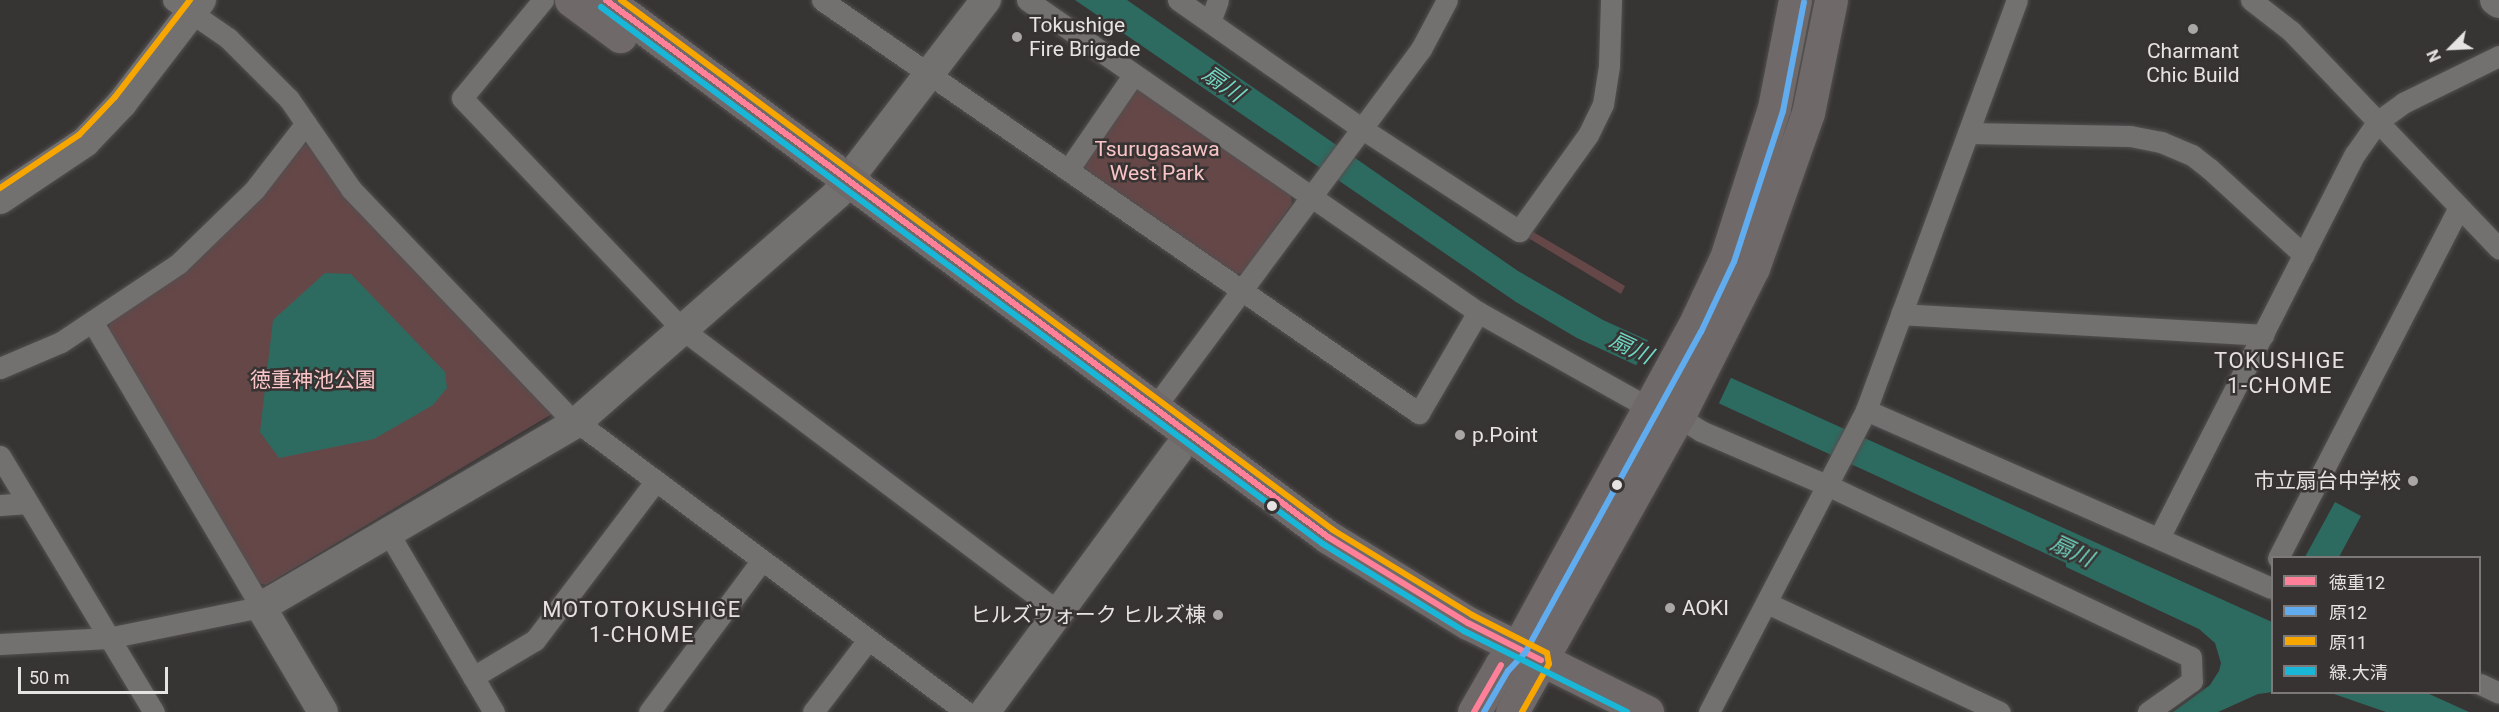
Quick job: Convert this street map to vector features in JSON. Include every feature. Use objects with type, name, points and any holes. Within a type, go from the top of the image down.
[{"type":"main road","points":[[571,0],[844,186],[1155,407],[1368,564],[1600,712]]},
{"type":"main road","points":[[606,0],[1178,450],[1392,602],[1523,663],[1647,712]]},
{"type":"main road","points":[[1706,333],[1726,258],[1754,181],[1774,108],[1795,0]]},
{"type":"main road","points":[[1474,712],[1523,663],[1706,333],[1754,268],[1808,113],[1831,0]]},
{"type":"main road","points":[[1512,712],[1523,663]]},
{"type":"street","points":[[543,0],[462,98],[682,330],[1059,612]]},
{"type":"street","points":[[822,0],[1419,413],[1478,312]]},
{"type":"street","points":[[0,644],[108,638],[261,607],[577,422],[844,186],[986,0]]},
{"type":"street","points":[[1027,0],[1478,312],[1665,409],[1701,431],[1829,486],[2191,657],[2192,681],[2148,712]]},
{"type":"street","points":[[1178,0],[1361,128],[1519,231],[1588,135],[1603,104],[1610,65],[1611,0]]},
{"type":"street","points":[[1210,22],[1218,0]]},
{"type":"street","points":[[1155,407],[1421,49],[1447,0]]},
{"type":"street","points":[[1709,712],[1829,486],[1853,432],[1866,410],[2017,0]]},
{"type":"street","points":[[2251,0],[2291,31],[2499,249]]},
{"type":"street","points":[[2495,0],[2499,3]]},
{"type":"street","points":[[0,199],[85,142],[122,103],[188,4],[228,38],[289,99],[351,189],[577,422],[966,712]]},
{"type":"street","points":[[2160,536],[2355,154],[2377,122],[2403,103],[2499,56]]},
{"type":"street","points":[[1068,170],[1134,74]]},
{"type":"street","points":[[0,368],[61,342],[93,323],[178,264],[255,189],[306,123]]},
{"type":"street","points":[[1968,133],[2130,136],[2161,142],[2192,155],[2210,169],[2304,255]]},
{"type":"street","points":[[2279,556],[2459,207]]},
{"type":"street","points":[[1901,314],[2263,335]]},
{"type":"street","points":[[93,323],[323,712]]},
{"type":"street","points":[[1866,410],[2160,536],[2270,580]]},
{"type":"street","points":[[985,712],[1178,450]]},
{"type":"street","points":[[0,456],[154,712]]},
{"type":"street","points":[[473,677],[535,640],[655,482]]},
{"type":"street","points":[[0,505],[28,503]]},
{"type":"street","points":[[389,534],[494,712]]},
{"type":"street","points":[[649,712],[762,561]]},
{"type":"street","points":[[1767,603],[2001,712]]},
{"type":"street","points":[[813,712],[867,640]]},
{"type":"street","points":[[2481,684],[2499,693]]},
{"type":"green space","name":"Tsurugasawa West Park","points":[[1140,89],[1291,195],[1292,204],[1243,273],[1233,274],[1084,171],[1082,162],[1131,90]]},
{"type":"green space","name":"徳重神池公園","points":[[312,143],[552,414],[266,585],[255,582],[107,331],[111,321],[185,270],[263,193],[298,146]]},
{"type":"green space","points":[[1530,230],[1625,286],[1621,294],[1525,236]]},
{"type":"water","name":"扇川","points":[[1075,0],[1127,0],[1518,271],[1603,320],[2271,622],[2271,692],[2258,694],[2218,712],[2173,712],[2210,685],[2219,671],[2221,663],[2215,643],[2199,629],[2066,567],[2066,563],[1577,338],[1516,302]]},
{"type":"water","points":[[325,273],[351,274],[445,372],[447,388],[433,405],[374,439],[279,458],[260,432],[273,320]]},
{"type":"water","points":[[2335,502],[2361,516],[2340,556],[2306,556]]},
{"type":"water","points":[[2334,694],[2429,694],[2469,712],[2386,712]]},
{"type":"pier","points":[[1649,338],[1731,376],[1717,407],[1635,369]]},
{"type":"transit line","name":"原11","points":[[0,188],[79,135],[115,97],[190,0]]},
{"type":"transit line","name":"徳重12","points":[[606,0],[1328,537],[1468,623],[1541,660]]},
{"type":"transit line","name":"原11","points":[[621,0],[1333,530],[1472,615],[1547,653],[1549,664],[1522,712]]},
{"type":"transit line","name":"原12","points":[[1484,712],[1508,671],[1525,653],[1701,332],[1734,262],[1783,111],[1804,2]]},
{"type":"transit line","name":"緑.大清","points":[[601,7],[1323,544],[1464,631],[1627,712]]},
{"type":"transit line","name":"徳重12","points":[[1474,712],[1501,665]]},
{"type":"place","name":"Charmant Chic Build","points":[[2193,29]]},
{"type":"place","name":"Tokushige Fire Brigade","points":[[1017,37]]},
{"type":"place","name":"p.Point","points":[[1460,435]]},
{"type":"place","name":"市立扇台中学校","points":[[2413,481]]},
{"type":"place","name":"AOKI","points":[[1670,608]]},
{"type":"place","name":"ヒルズウォーク ヒルズ棟","points":[[1218,615]]},
{"type":"district","name":"TOKUSHIGE 1-CHOME","points":[[2280,372]]},
{"type":"district","name":"MOTOTOKUSHIGE 1-CHOME","points":[[642,622]]}]
